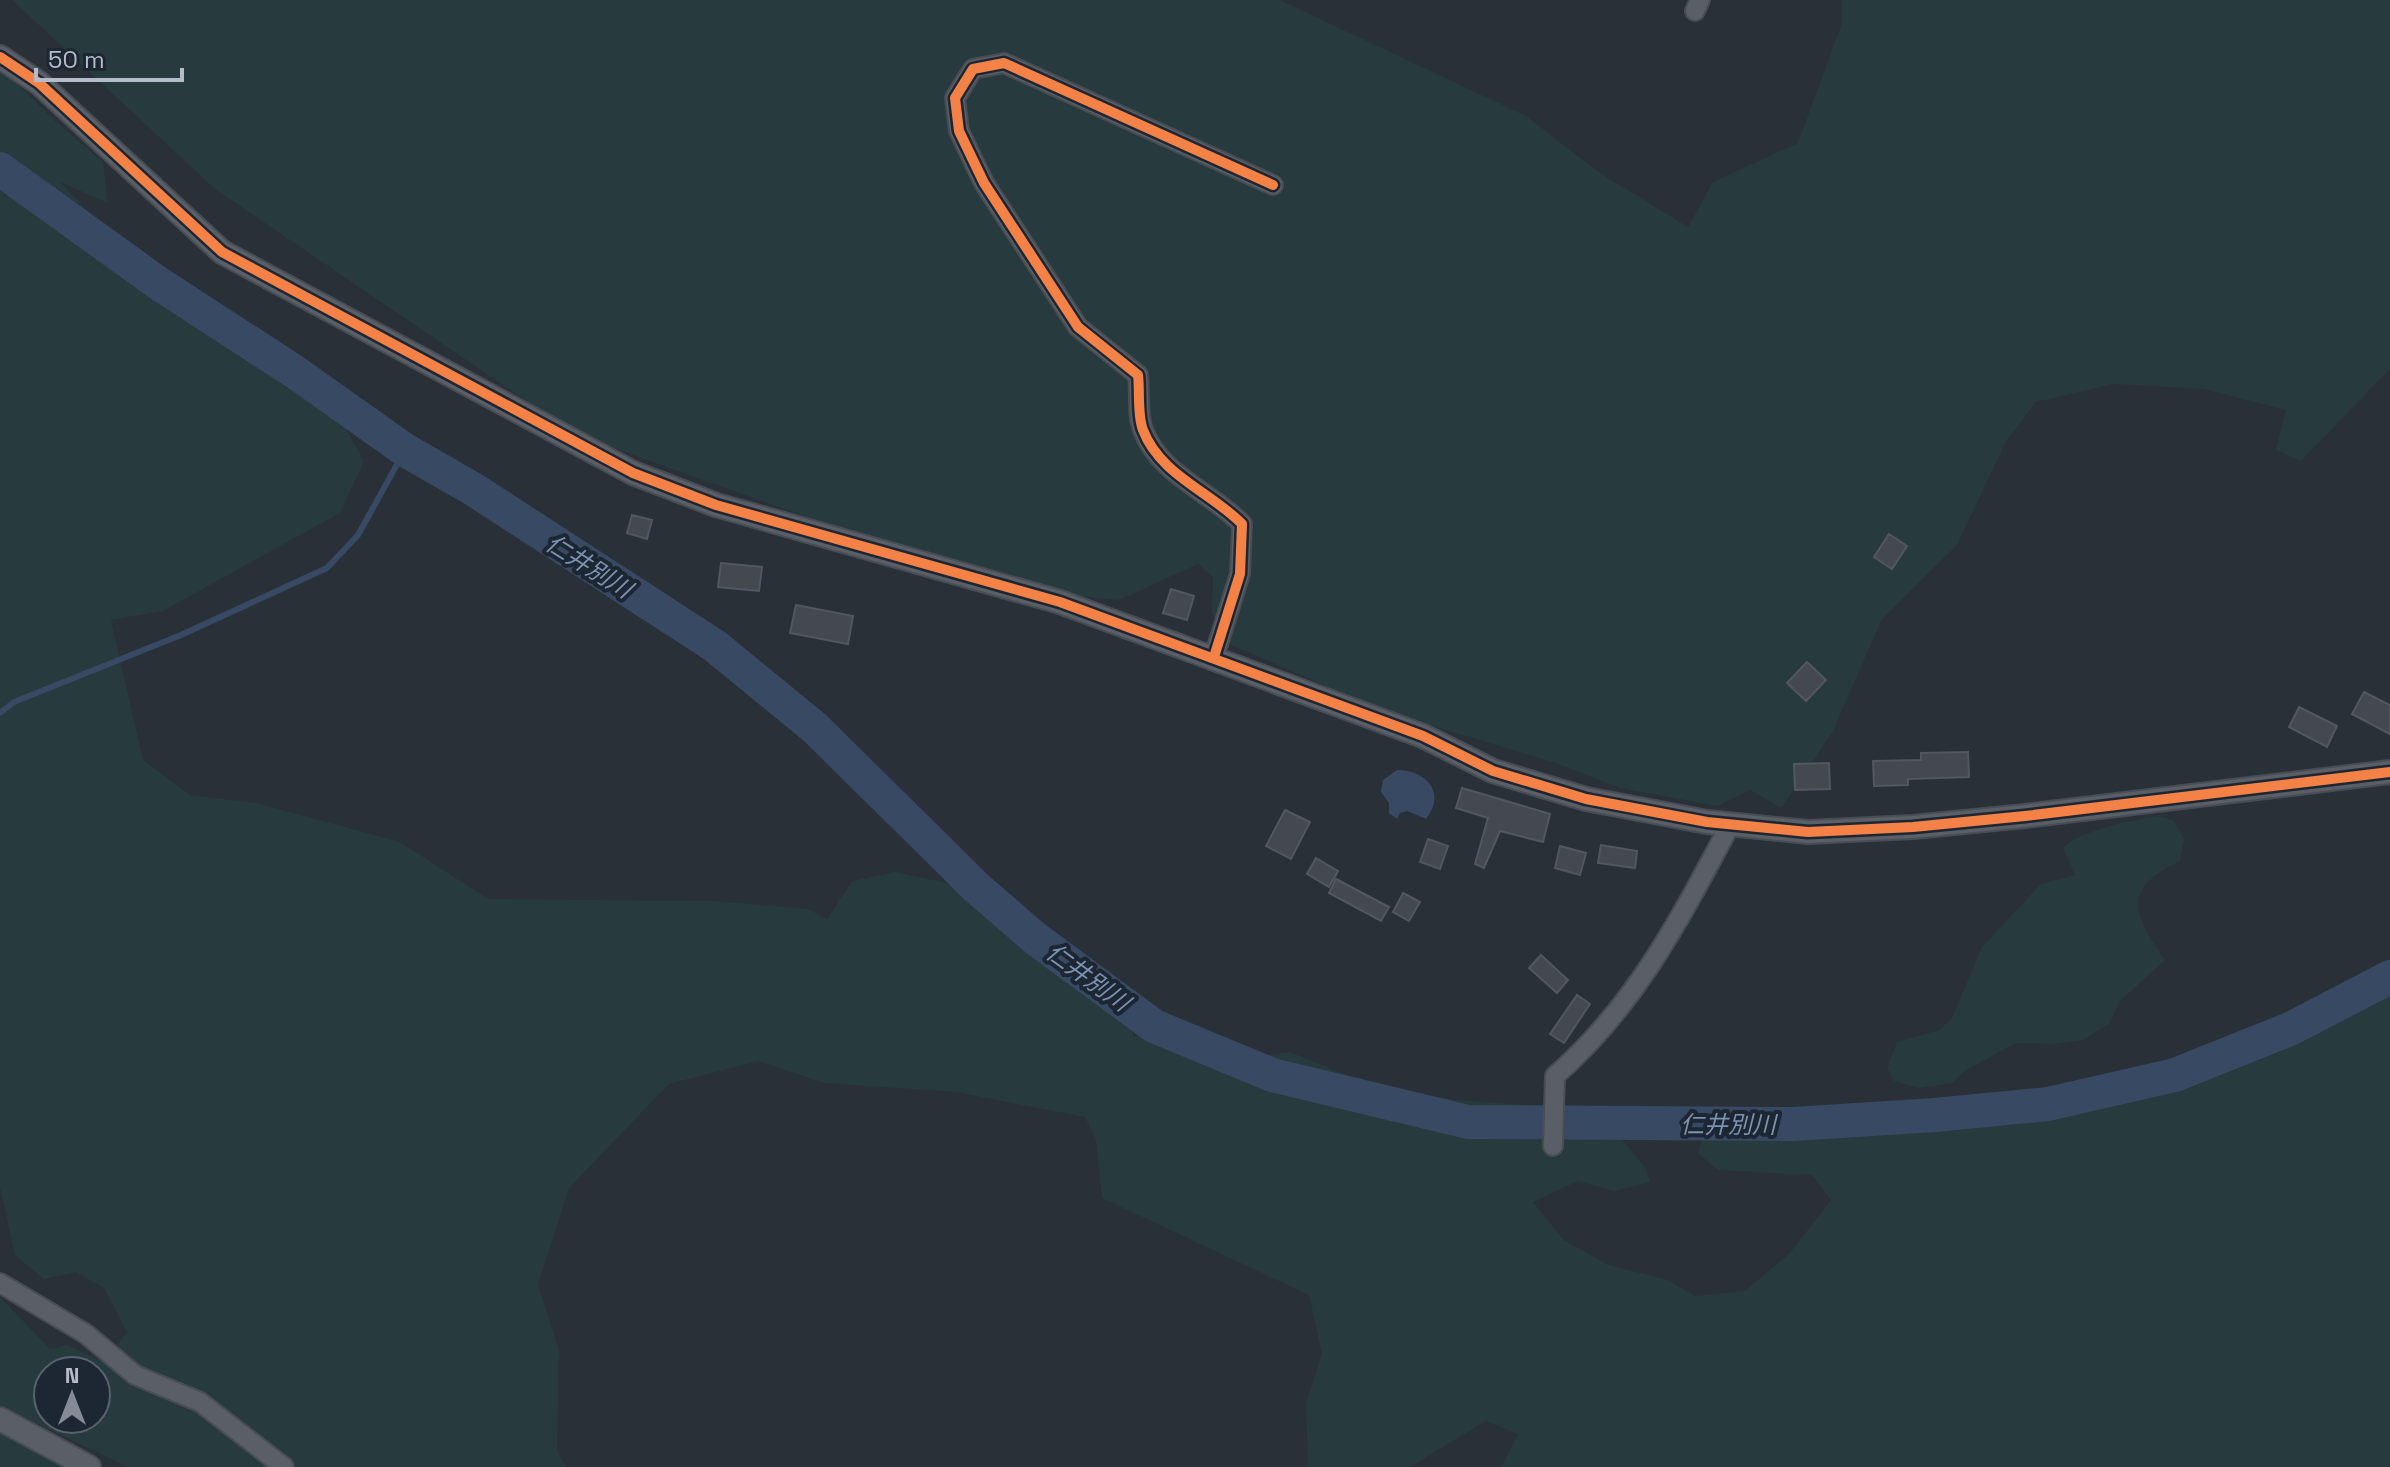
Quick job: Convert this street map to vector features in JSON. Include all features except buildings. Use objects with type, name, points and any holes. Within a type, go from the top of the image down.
[{"type":"street","points":[[0,57],[39,83],[222,252],[633,473],[731,510],[1060,602],[1423,736],[1493,771],[1586,799],[1730,825],[1808,832],[1913,827],[2390,772]]},
{"type":"street","points":[[1214,657],[1240,574],[1242,524],[1177,474],[1157,454],[1142,429],[1138,375],[1129,364],[1078,327],[984,183],[959,131],[955,98],[973,69],[1004,63],[1273,185]]},
{"type":"street","points":[[1553,1146],[1555,1076],[1585,1050],[1664,950],[1730,825]]},
{"type":"street","points":[[0,1283],[86,1334],[135,1375],[200,1402],[284,1467]]},
{"type":"street","points":[[0,1419],[89,1467]]},
{"type":"green space","points":[[12,0],[1280,0],[1526,116],[1600,173],[1688,227],[1713,182],[1798,143],[1842,23],[1842,0],[2390,0],[2390,369],[2301,461],[2276,450],[2286,410],[2204,389],[2113,384],[2036,402],[2005,443],[1957,545],[1882,619],[1832,733],[1781,808],[1750,790],[1717,806],[1620,788],[1556,763],[1381,710],[1232,645],[1212,614],[1213,577],[1198,564],[1119,600],[1078,596],[899,550],[575,434],[215,189]]},
{"type":"green space","points":[[0,67],[55,121],[103,162],[108,203],[60,182],[102,226],[158,267],[218,334],[335,410],[364,461],[340,513],[163,611],[111,620],[143,760],[190,795],[256,803],[400,842],[488,899],[713,901],[808,909],[827,919],[852,881],[895,872],[961,886],[1063,978],[1131,1027],[1134,1037],[1177,1018],[1257,1056],[1290,1052],[1381,1089],[1457,1100],[1597,1110],[1645,1167],[1650,1182],[1614,1191],[1578,1181],[1533,1202],[1564,1240],[1608,1265],[1668,1280],[1695,1296],[1745,1291],[1789,1254],[1831,1200],[1812,1175],[1718,1170],[1698,1153],[1703,1136],[2014,1125],[2133,1098],[2228,1065],[2288,1019],[2390,984],[2390,1467],[1501,1467],[1518,1434],[1486,1421],[1410,1467],[1308,1467],[1306,1403],[1322,1354],[1309,1295],[1102,1198],[1096,1140],[1085,1117],[956,1092],[825,1083],[758,1061],[669,1084],[569,1188],[538,1285],[559,1350],[557,1451],[566,1467],[128,1467],[61,1435],[112,1435],[112,1355],[109,1355],[127,1332],[104,1288],[76,1272],[44,1279],[15,1255],[0,1187]]},
{"type":"green space","points":[[2159,816],[2174,821],[2184,839],[2180,861],[2148,882],[2138,903],[2146,929],[2165,960],[2120,1001],[2109,1024],[2082,1040],[2054,1044],[2016,1043],[1966,1070],[1952,1083],[1919,1088],[1894,1081],[1887,1068],[1897,1042],[1939,1030],[1952,1018],[1982,947],[2041,884],[2075,875],[2063,848],[2094,831]]},
{"type":"green space","points":[[0,1297],[50,1349],[67,1345],[88,1355],[32,1355],[32,1421],[0,1406]]},
{"type":"green space","points":[[0,1432],[61,1467],[0,1467]]},
{"type":"water","points":[[1397,770],[1417,774],[1430,785],[1434,800],[1426,819],[1407,811],[1400,813],[1397,819],[1389,813],[1389,803],[1381,792],[1383,780]]},
{"type":"waterway","name":"仁井別川","points":[[0,169],[158,283],[295,372],[405,450],[473,489],[715,646],[815,728],[977,888],[1036,939],[1154,1026],[1272,1075],[1468,1122],[1794,1124],[1935,1115],[2048,1104],[2175,1075],[2290,1029],[2390,977]]},
{"type":"waterway","points":[[0,713],[14,702],[181,635],[327,568],[358,535],[405,450]]},
{"type":"cycle path","points":[[0,57],[39,83],[222,252],[633,473],[716,505],[1060,602],[1423,736],[1493,771],[1586,799],[1707,822],[1808,832],[1913,827],[2025,816],[2390,772]]},
{"type":"cycle path","points":[[1214,657],[1240,574],[1242,524],[1174,471],[1151,446],[1141,424],[1138,375],[1078,327],[984,183],[959,131],[955,98],[973,69],[1004,63],[1273,185]]}]
